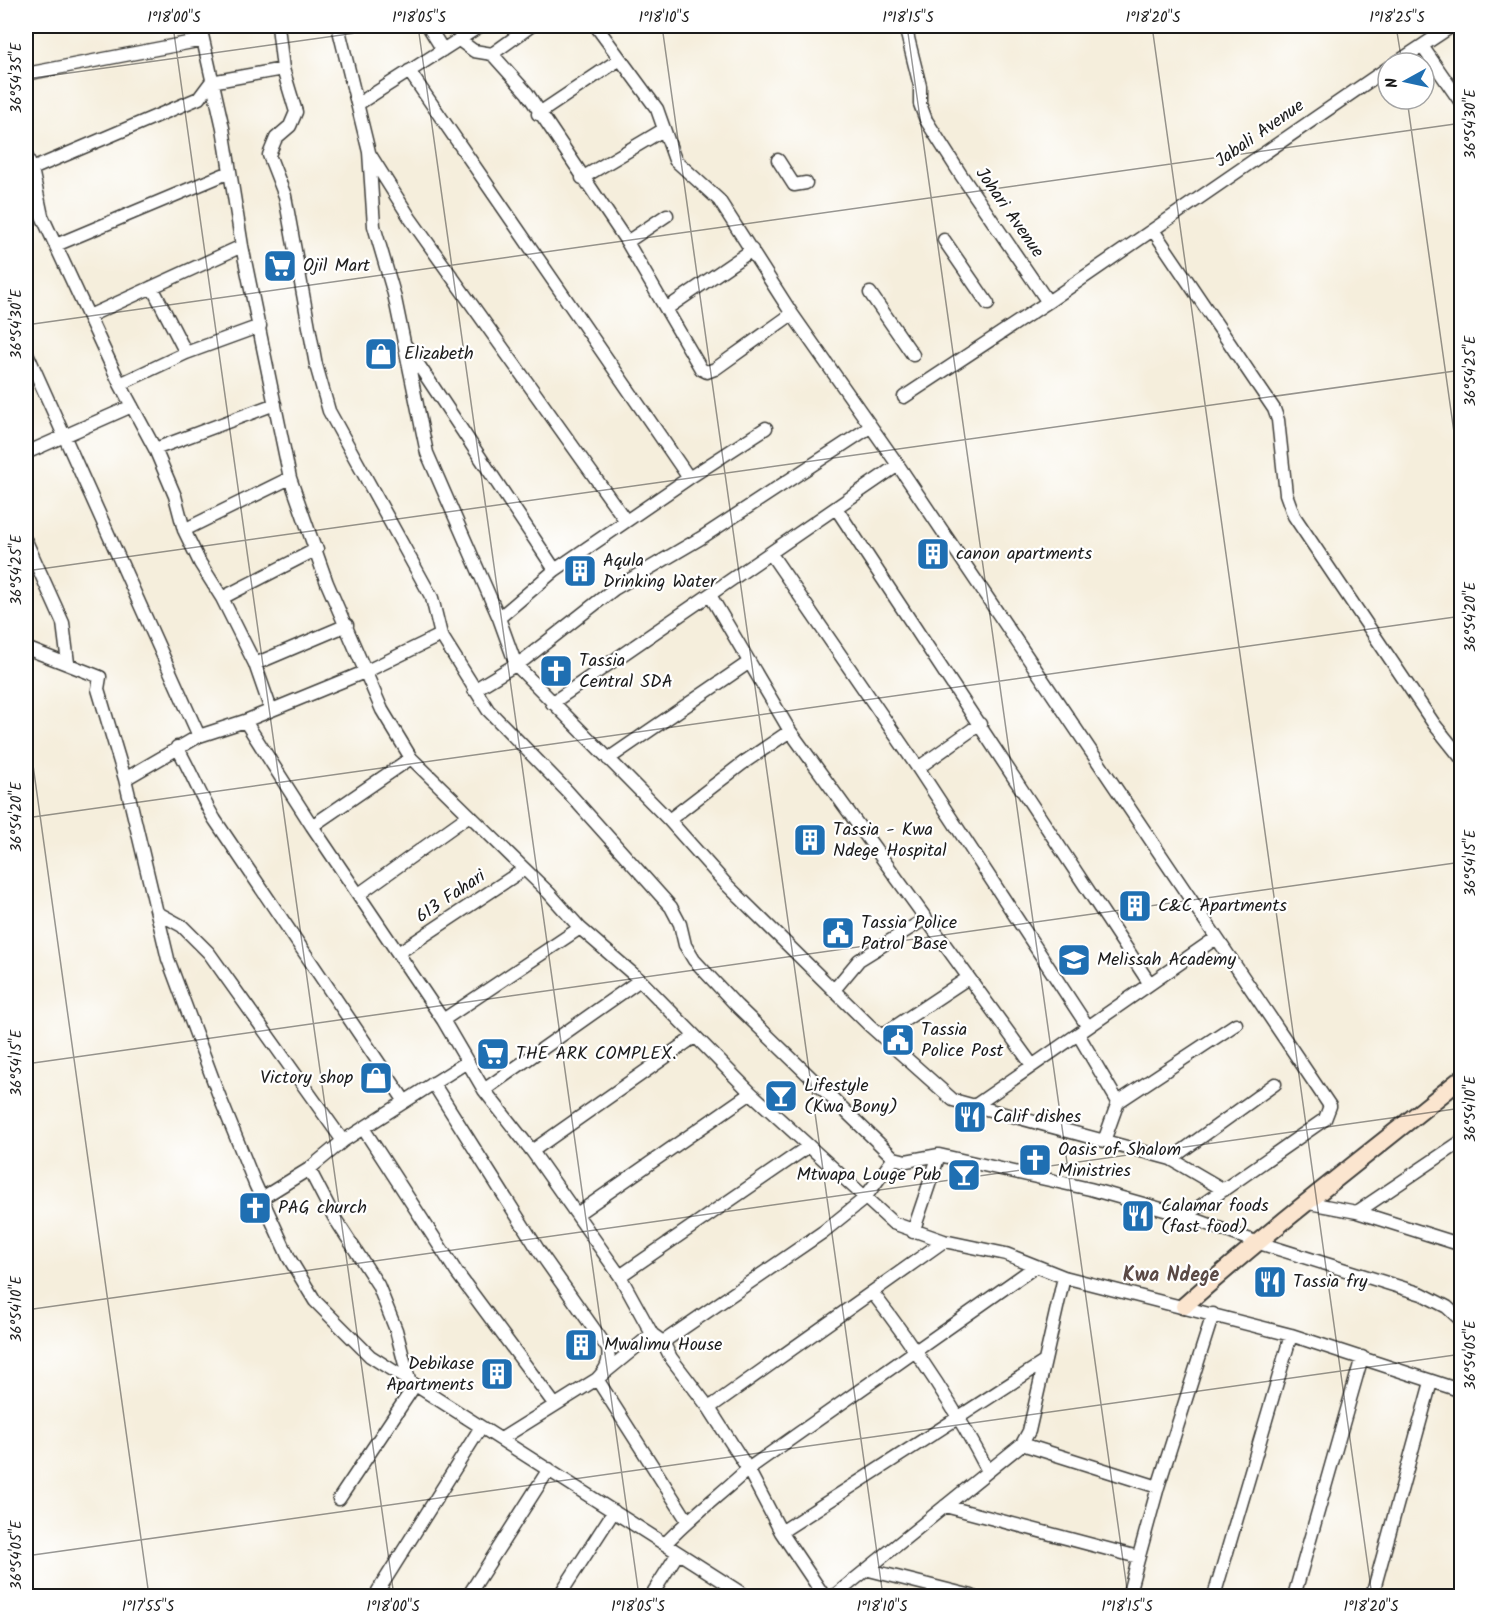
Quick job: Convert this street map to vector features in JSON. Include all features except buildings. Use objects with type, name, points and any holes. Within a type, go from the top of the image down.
[{"type":"street","points":[[200,26],[290,478],[317,549],[327,583],[382,710],[411,758],[549,893],[580,928],[640,980],[752,1093],[864,1199],[893,1223],[944,1241],[1006,1254],[1064,1277],[1291,1335],[1461,1391]]},
{"type":"street","points":[[278,26],[283,69],[296,112],[290,126],[276,138],[269,155],[285,196],[315,365],[329,411],[432,598],[441,636],[474,690],[494,718],[567,791],[671,907],[680,924],[685,945],[694,960],[737,1006],[894,1158],[906,1161],[939,1155],[1090,1189],[1186,1216],[1256,1242],[1422,1294],[1447,1307],[1461,1321]]},
{"type":"street","points":[[338,26],[369,152],[374,226],[394,294],[427,453],[499,618],[516,665],[669,820],[726,884],[881,1036],[953,1100],[1171,1158],[1224,1190]]},
{"type":"street","points":[[428,26],[443,50]]},
{"type":"street","points":[[358,104],[480,26]]},
{"type":"street","points":[[492,54],[531,26]]},
{"type":"street","points":[[596,26],[657,109],[675,160],[719,200],[792,314],[898,465],[1330,1106],[1324,1119],[1186,1216]]},
{"type":"street","name":"Johari Avenue","points":[[905,26],[920,86],[920,104],[926,120],[1048,302]]},
{"type":"street","points":[[1414,51],[1452,26]]},
{"type":"street","points":[[26,74],[203,40]]},
{"type":"street","points":[[459,40],[474,51],[492,54],[526,93],[538,114],[627,242],[701,369],[707,372],[715,369],[792,314]]},
{"type":"street","points":[[1422,46],[1461,104]]},
{"type":"street","points":[[538,114],[620,59]]},
{"type":"street","points":[[32,169],[199,98],[211,82],[283,69]]},
{"type":"street","points":[[409,71],[689,478]]},
{"type":"street","name":"Jabali Avenue","points":[[1153,230],[1376,76]]},
{"type":"street","points":[[582,178],[663,129]]},
{"type":"street","points":[[369,152],[410,218],[626,521]]},
{"type":"street","points":[[26,155],[32,169],[42,216],[120,384],[155,449],[175,496],[184,530],[255,664],[270,710]]},
{"type":"street","points":[[778,160],[794,185],[806,183]]},
{"type":"street","points":[[56,245],[230,172]]},
{"type":"street","points":[[627,242],[667,215]]},
{"type":"street","points":[[904,397],[1153,230],[1274,409],[1278,420],[1286,494],[1294,516],[1434,724],[1461,759]]},
{"type":"street","points":[[944,240],[988,304]]},
{"type":"street","points":[[89,316],[242,246]]},
{"type":"street","points":[[666,309],[752,250]]},
{"type":"street","points":[[152,287],[186,353]]},
{"type":"street","points":[[870,293],[913,355]]},
{"type":"street","points":[[120,384],[186,353],[260,326]]},
{"type":"street","points":[[403,341],[555,570]]},
{"type":"street","points":[[26,351],[199,736]]},
{"type":"street","points":[[155,449],[275,404]]},
{"type":"street","points":[[26,453],[132,406]]},
{"type":"street","points":[[474,690],[516,665],[614,589],[701,538],[870,427]]},
{"type":"street","points":[[499,618],[555,570],[766,428]]},
{"type":"street","points":[[552,703],[898,465]]},
{"type":"street","points":[[184,530],[290,478]]},
{"type":"street","points":[[836,508],[1150,984]]},
{"type":"street","points":[[26,541],[63,623],[68,663]]},
{"type":"street","points":[[222,598],[317,549]]},
{"type":"street","points":[[771,554],[918,768],[1083,1031],[1118,1102]]},
{"type":"street","points":[[710,595],[790,731],[1032,1065]]},
{"type":"street","points":[[255,664],[347,625]]},
{"type":"street","points":[[125,779],[199,736],[245,721],[367,671],[441,636]]},
{"type":"street","points":[[29,651],[68,663],[100,677],[98,689],[125,779],[168,959],[262,1198],[289,1258],[315,1301],[370,1356],[614,1510],[742,1595]]},
{"type":"street","points":[[608,759],[748,663]]},
{"type":"street","points":[[245,721],[312,826],[443,1020],[484,1089],[577,1214],[620,1276],[652,1334],[663,1342],[681,1373],[709,1408],[748,1469],[781,1532],[824,1596]]},
{"type":"street","points":[[918,768],[980,724]]},
{"type":"street","points":[[669,820],[743,763],[790,731]]},
{"type":"street","points":[[177,747],[187,764],[191,779],[215,820],[404,1100]]},
{"type":"street","points":[[312,826],[411,758]]},
{"type":"street","points":[[359,894],[468,816]]},
{"type":"street","name":"613 Fahari","points":[[398,953],[523,870]]},
{"type":"street","points":[[158,914],[182,926],[202,944],[343,1141]]},
{"type":"street","points":[[834,990],[859,960],[925,919]]},
{"type":"street","points":[[443,1020],[580,928]]},
{"type":"street","points":[[976,1105],[1216,938]]},
{"type":"street","points":[[881,1036],[968,978]]},
{"type":"street","points":[[484,1089],[640,980]]},
{"type":"street","points":[[1104,1140],[1118,1102],[1236,1024]]},
{"type":"street","points":[[532,1151],[694,1037]]},
{"type":"street","points":[[262,1198],[309,1169],[343,1141],[404,1100],[467,1062]]},
{"type":"street","points":[[1184,1306],[1256,1242],[1309,1203],[1461,1078]]},
{"type":"street","points":[[433,1083],[539,1251],[607,1344],[610,1358],[608,1365],[597,1379]]},
{"type":"street","points":[[1171,1158],[1275,1083]]},
{"type":"street","points":[[577,1214],[752,1093]]},
{"type":"street","points":[[363,1128],[457,1273],[555,1405]]},
{"type":"street","points":[[1357,1212],[1461,1141]]},
{"type":"street","points":[[620,1276],[809,1146]]},
{"type":"street","points":[[914,1232],[939,1155]]},
{"type":"street","points":[[663,1342],[824,1232],[864,1199],[894,1158]]},
{"type":"street","points":[[309,1169],[334,1217],[378,1285],[396,1330],[412,1383],[339,1498]]},
{"type":"street","points":[[1309,1203],[1357,1212],[1460,1243]]},
{"type":"street","points":[[709,1408],[944,1241]]},
{"type":"street","points":[[665,1544],[687,1520],[718,1497],[748,1469],[1036,1266]]},
{"type":"street","points":[[834,1596],[1022,1444],[1029,1431],[1064,1277]]},
{"type":"street","points":[[873,1292],[916,1350],[961,1418],[988,1471]]},
{"type":"street","points":[[1128,1596],[1158,1487],[1214,1314]]},
{"type":"street","points":[[501,1439],[597,1379],[652,1334]]},
{"type":"street","points":[[1214,1596],[1291,1335]]},
{"type":"street","points":[[1294,1596],[1362,1357]]},
{"type":"street","points":[[781,1532],[961,1418],[1044,1362]]},
{"type":"street","points":[[597,1379],[687,1520]]},
{"type":"street","points":[[1372,1596],[1431,1382]]},
{"type":"street","points":[[378,1591],[481,1427]]},
{"type":"street","points":[[1022,1444],[1158,1487]]},
{"type":"street","points":[[468,1596],[549,1469]]},
{"type":"street","points":[[945,1506],[1138,1557]]},
{"type":"street","points":[[559,1596],[614,1510]]},
{"type":"street","points":[[651,1596],[678,1553]]},
{"type":"street","points":[[869,1570],[972,1596]]},
{"type":"place","name":"Ojil Mart","points":[[280,266]]},
{"type":"place","name":"Elizabeth","points":[[381,354]]},
{"type":"place","name":"canon apartments","points":[[933,554]]},
{"type":"place","name":"Aqula Drinking Water","points":[[580,571]]},
{"type":"place","name":"Tassia Central SDA","points":[[556,671]]},
{"type":"place","name":"Tassia - Kwa Ndege Hospital","points":[[810,840]]},
{"type":"place","name":"C&C Apartments","points":[[1135,906]]},
{"type":"place","name":"Tassia Police Patrol Base","points":[[838,933]]},
{"type":"place","name":"Melissah Academy","points":[[1074,960]]},
{"type":"place","name":"Tassia Police Post","points":[[898,1040]]},
{"type":"place","name":"THE ARK COMPLEX.","points":[[493,1054]]},
{"type":"place","name":"Victory shop","points":[[376,1078]]},
{"type":"place","name":"Lifestyle (Kwa Bony)","points":[[781,1096]]},
{"type":"place","name":"Calif dishes","points":[[970,1117]]},
{"type":"place","name":"Oasis of Shalom Ministries","points":[[1035,1160]]},
{"type":"place","name":"Mtwapa Louge Pub","points":[[964,1175]]},
{"type":"place","name":"PAG church","points":[[255,1208]]},
{"type":"place","name":"Calamar foods (fast food)","points":[[1138,1216]]},
{"type":"place","name":"Tassia fry","points":[[1270,1282]]},
{"type":"place","name":"Mwalimu House","points":[[581,1345]]},
{"type":"place","name":"Debikase Apartments","points":[[497,1374]]},
{"type":"district","name":"Kwa Ndege","points":[[1171,1276]]}]
